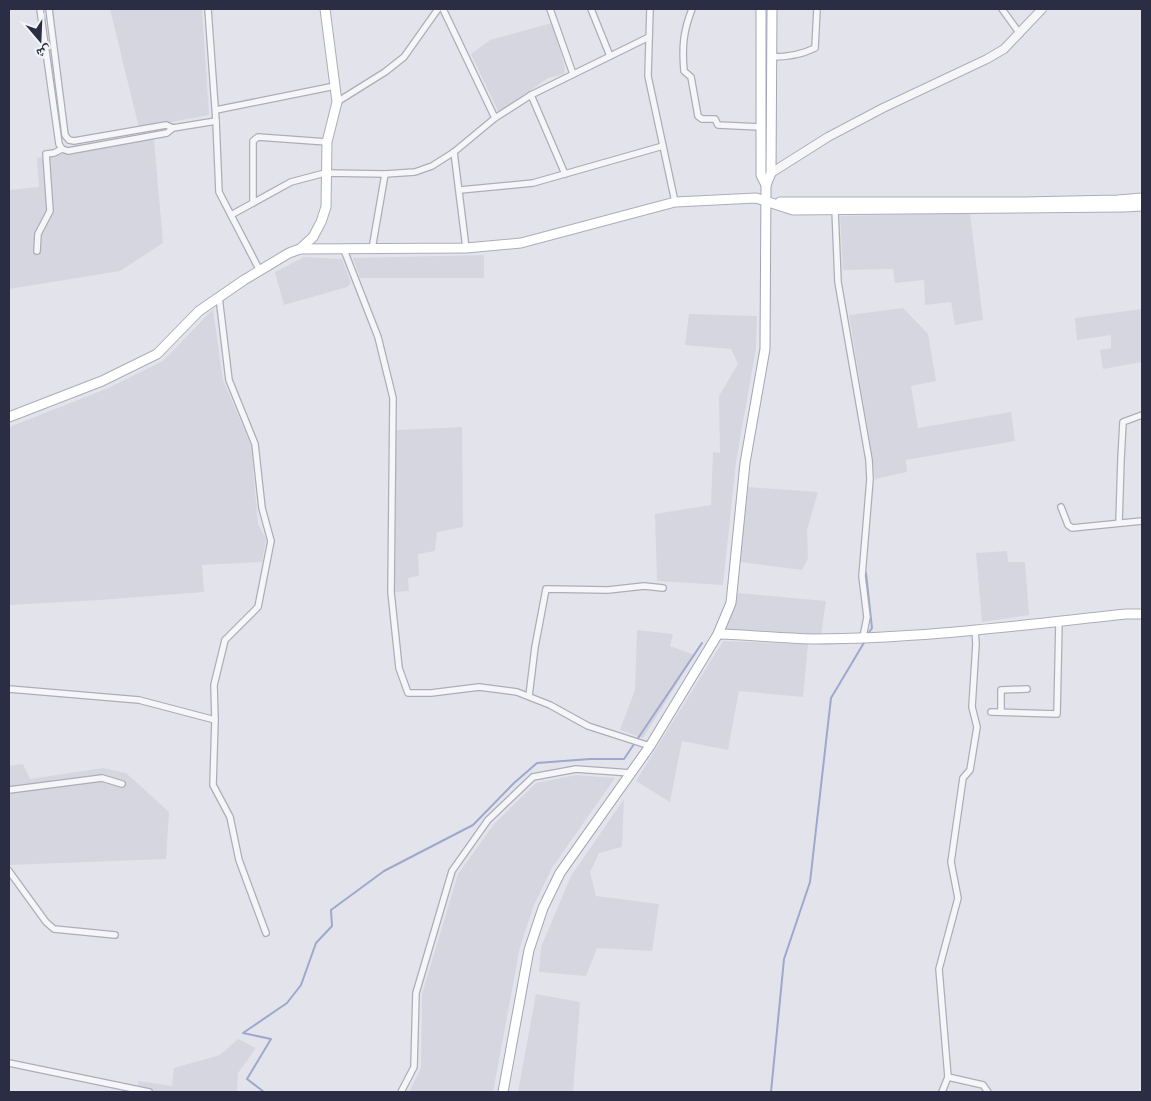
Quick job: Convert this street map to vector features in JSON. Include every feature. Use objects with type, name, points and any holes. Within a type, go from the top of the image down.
[{"type":"main road","points":[[300,249],[312,237],[326,207],[325,173],[327,142],[337,102],[325,9]]},
{"type":"main road","points":[[503,1092],[529,950],[543,908],[560,873],[650,746],[718,634],[731,603],[745,463],[765,349],[767,202],[766,185],[761,175],[760,9]]},
{"type":"main road","points":[[766,185],[771,173],[772,9]]},
{"type":"main road","points":[[9,417],[102,381],[157,354],[199,311],[289,252],[300,249],[466,248],[521,243],[674,202],[756,198],[793,210],[1142,206]]},
{"type":"main road","points":[[767,202],[1024,202],[1142,198]]},
{"type":"main road","points":[[718,634],[812,639],[863,638],[975,630],[1126,614],[1142,614]]},
{"type":"street","points":[[40,9],[59,144],[62,149]]},
{"type":"street","points":[[49,9],[65,135],[69,140],[74,141],[166,125],[173,128]]},
{"type":"street","points":[[208,9],[216,110],[219,192],[260,270]]},
{"type":"street","points":[[337,102],[385,72],[404,57],[438,9]]},
{"type":"street","points":[[443,9],[495,118]]},
{"type":"street","points":[[550,9],[573,74]]},
{"type":"street","points":[[590,9],[610,56]]},
{"type":"street","points":[[650,9],[648,76],[674,202]]},
{"type":"street","points":[[692,9],[685,26],[682,48],[684,71],[691,77],[698,116],[702,120],[715,119],[718,125],[760,127]]},
{"type":"street","points":[[772,57],[802,54],[816,48],[817,9]]},
{"type":"street","points":[[1002,9],[1020,34]]},
{"type":"street","points":[[771,173],[836,133],[1004,49],[1042,9]]},
{"type":"street","points":[[231,215],[291,182],[325,173],[385,174],[416,172],[432,166],[454,152],[495,118],[531,95],[649,37]]},
{"type":"street","points":[[216,110],[335,86]]},
{"type":"street","points":[[531,95],[565,174]]},
{"type":"street","points":[[37,251],[38,234],[50,211],[46,154],[62,149],[68,150],[167,133],[173,128],[216,120]]},
{"type":"street","points":[[253,203],[252,140],[258,137],[327,142]]},
{"type":"street","points":[[460,190],[532,183],[663,146]]},
{"type":"street","points":[[454,152],[466,248]]},
{"type":"street","points":[[372,249],[385,174]]},
{"type":"street","points":[[835,210],[838,282],[869,460],[870,479],[862,576],[867,617],[863,638]]},
{"type":"street","points":[[344,250],[378,337],[393,398],[390,592],[399,668],[408,693],[432,693],[479,687],[517,692],[550,704],[588,726],[650,746]]},
{"type":"street","points":[[219,297],[229,380],[255,444],[262,508],[271,541],[258,607],[226,640],[214,685],[213,785],[230,817],[239,860],[266,933]]},
{"type":"street","points":[[1119,524],[1123,422],[1142,416]]},
{"type":"street","points":[[1061,507],[1070,528],[1142,521]]},
{"type":"street","points":[[529,696],[535,647],[546,589],[608,590],[644,586],[663,588]]},
{"type":"street","points":[[991,712],[1057,714],[1059,621]]},
{"type":"street","points":[[942,1092],[948,1077],[939,969],[958,898],[951,862],[963,778],[970,770],[976,727],[972,707],[976,644],[975,630]]},
{"type":"street","points":[[9,689],[139,700],[215,720]]},
{"type":"street","points":[[1001,712],[1001,690],[1027,689]]},
{"type":"street","points":[[401,1092],[414,1067],[416,994],[452,871],[488,820],[533,776],[576,769],[631,773]]},
{"type":"street","points":[[9,790],[102,778],[122,784]]},
{"type":"street","points":[[9,871],[46,922],[54,929],[115,935]]},
{"type":"street","points":[[9,1063],[149,1092]]},
{"type":"street","points":[[948,1077],[983,1085],[988,1092]]},
{"type":"shaded area","points":[[110,9],[202,9],[209,115],[139,128]]},
{"type":"shaded area","points":[[552,23],[565,68],[564,74],[548,78],[499,113],[471,54],[490,40]]},
{"type":"shaded area","points":[[154,139],[163,243],[120,271],[9,289],[9,190],[39,187],[37,158]]},
{"type":"shaded area","points":[[970,213],[983,320],[955,325],[951,302],[925,305],[924,280],[895,283],[893,269],[843,270],[840,216]]},
{"type":"shaded area","points":[[484,255],[484,278],[360,278],[353,258]]},
{"type":"shaded area","points":[[304,257],[342,259],[351,283],[347,287],[284,305],[275,272]]},
{"type":"shaded area","points":[[903,308],[928,334],[936,381],[911,386],[918,428],[1011,412],[1015,441],[906,460],[907,472],[875,479],[849,315]]},
{"type":"shaded area","points":[[213,309],[223,380],[251,445],[258,524],[266,539],[262,562],[202,565],[204,592],[9,605],[9,427],[106,389],[163,361]]},
{"type":"shaded area","points":[[1142,309],[1142,362],[1103,369],[1100,350],[1111,348],[1111,335],[1077,340],[1075,318]]},
{"type":"shaded area","points":[[689,314],[757,316],[756,348],[736,462],[723,585],[657,581],[655,514],[711,505],[713,452],[720,453],[719,396],[738,364],[731,349],[685,345]]},
{"type":"shaded area","points":[[462,427],[463,527],[437,532],[435,551],[418,554],[419,576],[408,578],[409,591],[395,592],[396,430]]},
{"type":"shaded area","points":[[748,487],[818,492],[807,530],[808,559],[802,570],[740,562]]},
{"type":"shaded area","points":[[1007,551],[1008,562],[1025,562],[1029,615],[982,622],[976,553]]},
{"type":"shaded area","points":[[738,593],[826,601],[821,635],[726,629],[736,604]]},
{"type":"shaded area","points":[[637,630],[673,634],[670,646],[695,655],[643,738],[620,730],[635,690]]},
{"type":"shaded area","points":[[723,641],[808,644],[803,697],[739,691],[728,750],[682,741],[670,802],[636,781]]},
{"type":"shaded area","points":[[23,764],[30,779],[103,768],[126,773],[169,812],[166,859],[9,865],[9,766]]},
{"type":"shaded area","points":[[576,775],[615,778],[552,868],[534,905],[520,947],[493,1092],[409,1092],[421,1068],[422,994],[458,874],[494,824],[536,783]]},
{"type":"shaded area","points":[[624,799],[622,847],[599,853],[590,872],[596,896],[659,904],[652,951],[597,948],[586,976],[539,972],[541,947],[571,876]]},
{"type":"shaded area","points":[[536,994],[580,1002],[573,1092],[518,1092]]},
{"type":"shaded area","points":[[238,1039],[256,1048],[238,1073],[237,1092],[138,1092],[138,1081],[172,1086],[174,1068],[220,1055]]},
{"type":"waterway","points":[[866,573],[872,628],[868,634]]},
{"type":"waterway","points":[[771,1092],[784,959],[810,882],[831,698],[865,641]]},
{"type":"waterway","points":[[264,1092],[247,1079],[271,1039],[243,1033],[287,1003],[301,985],[316,943],[332,926],[331,910],[384,871],[473,825],[514,783],[537,763],[590,759],[624,759],[702,643]]}]
